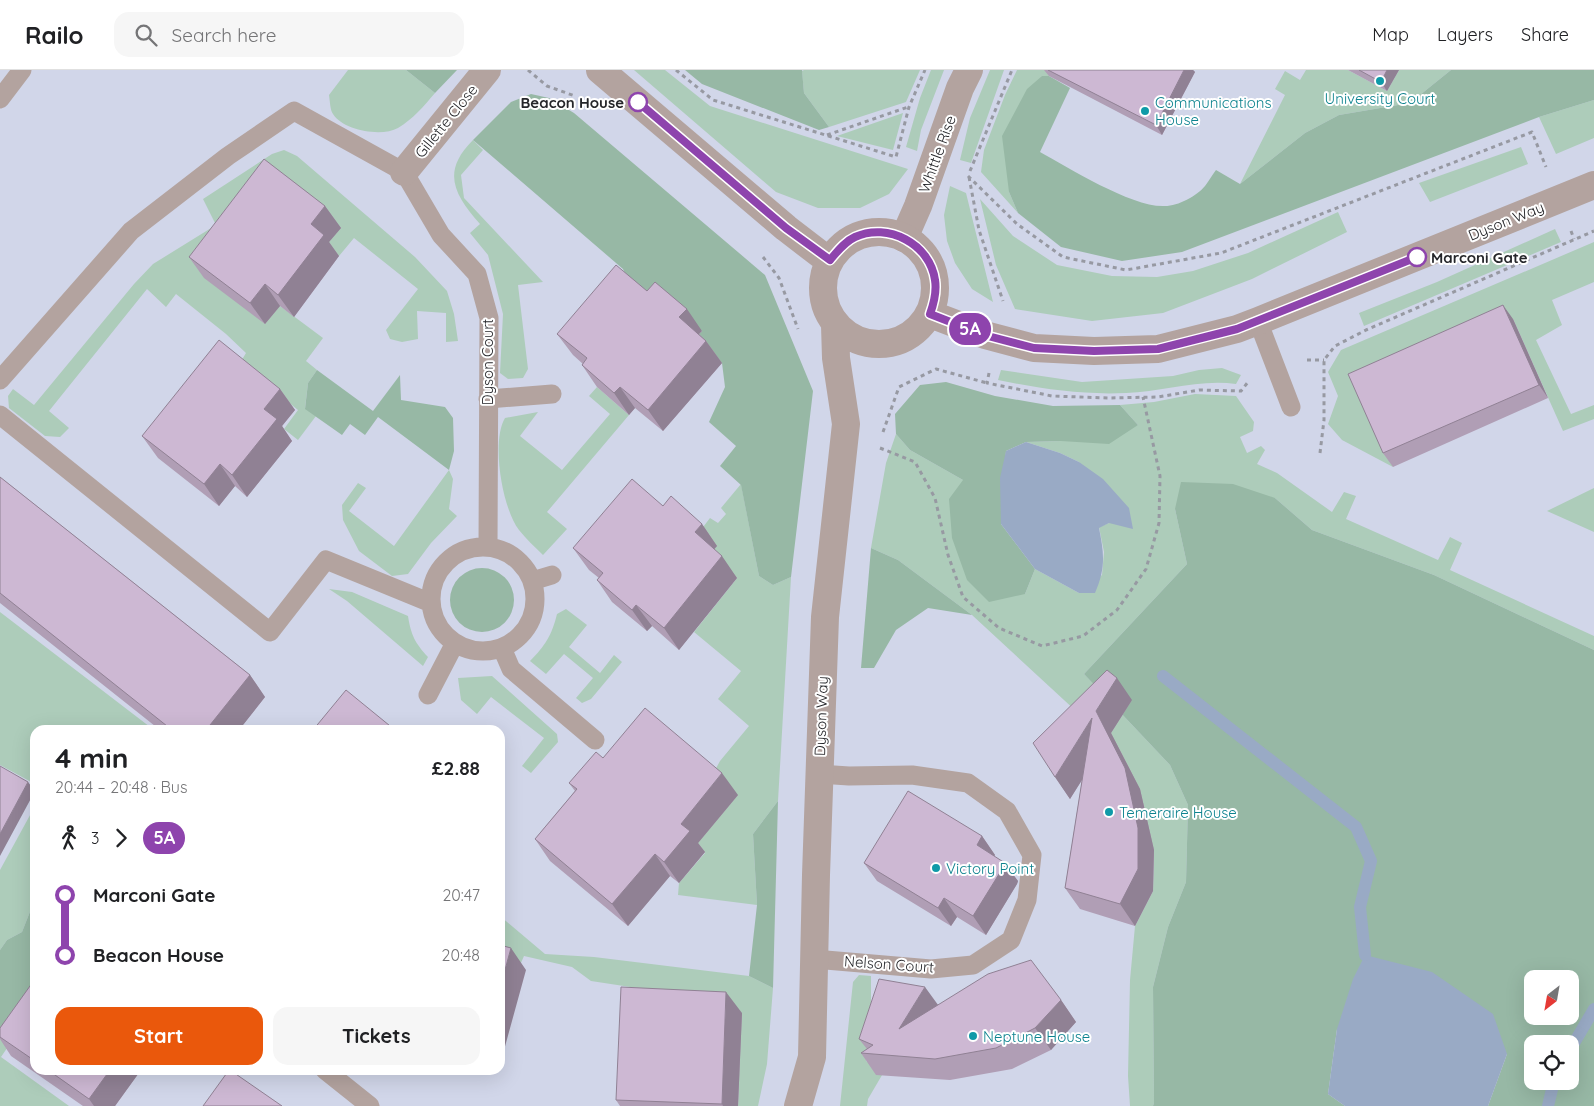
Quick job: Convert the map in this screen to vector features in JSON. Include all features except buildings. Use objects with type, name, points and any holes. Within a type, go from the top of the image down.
[{"type":"street","name":"Gillette Close","points":[[404,172],[487,70]]},
{"type":"street","points":[[600,70],[786,228],[830,260]]},
{"type":"street","name":"Whittle Rise","points":[[904,238],[918,206],[960,88],[970,70]]},
{"type":"street","name":"Dyson Way","points":[[930,314],[984,335],[1034,348],[1094,351],[1158,349],[1237,329],[1594,185]]},
{"type":"street","points":[[870,232],[887,232],[904,238],[918,248],[929,262],[935,279],[936,297],[930,314],[921,327],[909,337],[895,343],[880,346],[846,334],[835,325],[827,310],[822,294],[824,276],[830,260],[840,247],[854,237],[870,232]]},
{"type":"street","name":"Dyson Way","points":[[798,1106],[812,1057],[825,617],[846,424],[836,358],[835,325]]},
{"type":"lane","points":[[1,98],[22,70]]},
{"type":"lane","points":[[0,380],[131,231],[228,156],[294,111],[404,172]]},
{"type":"lane","name":"Dyson Court","points":[[404,172],[441,235],[477,274],[489,318],[488,547]]},
{"type":"lane","points":[[1258,321],[1291,407]]},
{"type":"lane","points":[[488,399],[552,394]]},
{"type":"lane","points":[[0,415],[270,632],[326,560],[431,603]]},
{"type":"lane","points":[[488,547],[502,550],[525,568],[532,581],[535,597],[534,613],[527,628],[516,640],[502,648],[486,651],[470,650],[455,643],[443,633],[435,619],[431,603],[433,585],[440,569],[453,557],[470,549],[488,547]]},
{"type":"lane","points":[[532,581],[552,575]]},
{"type":"lane","points":[[428,695],[455,643]]},
{"type":"lane","points":[[502,648],[511,669],[595,740]]},
{"type":"lane","name":"Nelson Court","points":[[814,958],[931,969],[973,965],[1010,940],[1027,900],[1032,855],[1007,811],[968,783],[912,775],[849,776],[819,774]]},
{"type":"lane","points":[[330,1075],[370,1106]]},
{"type":"path","points":[[528,70],[546,86],[583,98]]},
{"type":"path","points":[[676,70],[713,100],[896,157],[909,107],[925,70]]},
{"type":"path","points":[[1003,301],[979,230],[968,176],[1012,70]]},
{"type":"path","points":[[827,135],[909,107]]},
{"type":"path","points":[[968,176],[1017,224],[1063,257],[1126,270],[1221,253],[1532,132],[1541,153]]},
{"type":"path","points":[[1320,453],[1324,420],[1324,360],[1335,346],[1366,330],[1594,231]]},
{"type":"path","points":[[761,254],[778,278],[799,333]]},
{"type":"path","points":[[1307,360],[1324,360]]},
{"type":"path","points":[[883,431],[899,387],[936,369],[987,383],[1052,396],[1158,398],[1200,390],[1241,391],[1248,382]]},
{"type":"path","points":[[987,383],[989,373]]},
{"type":"path","points":[[880,448],[915,462],[935,498],[948,554],[964,597],[999,628],[1042,646],[1083,636],[1117,610],[1146,569],[1159,523],[1160,476],[1143,397]]},
{"type":"shaded area","points":[[0,70],[1594,70],[1594,1106],[0,1106]]},
{"type":"shaded area","points":[[1026,442],[1060,453],[1079,462],[1103,479],[1129,508],[1133,529],[1109,523],[1099,528],[1103,560],[1101,576],[1095,593],[1079,593],[1035,569],[1001,524],[1000,478],[1006,451]]},
{"type":"shaded area","points":[[1365,955],[1432,972],[1493,1014],[1507,1054],[1488,1106],[1345,1106],[1328,1094],[1337,1029],[1353,979]]},
{"type":"green space","points":[[348,70],[406,70],[435,93],[413,116],[398,128],[383,132],[364,131],[338,120],[331,108],[329,95]]},
{"type":"green space","points":[[406,70],[457,70],[435,93]]},
{"type":"green space","points":[[634,70],[665,70],[710,106],[908,169],[889,194],[860,208],[818,208],[776,192]]},
{"type":"green space","points":[[685,70],[802,70],[804,93],[829,127],[819,130],[702,84]]},
{"type":"green space","points":[[920,70],[906,102],[829,127],[804,93],[802,71]]},
{"type":"green space","points":[[931,70],[944,70],[921,130],[917,151],[906,147],[920,98]]},
{"type":"green space","points":[[990,70],[1004,70],[971,163],[960,160],[970,118]]},
{"type":"green space","points":[[1017,70],[1052,70],[1049,76],[1042,76],[1009,192],[1018,213],[981,172],[984,150],[1005,95]]},
{"type":"green space","points":[[1306,70],[1348,70],[1387,91],[1399,70],[1451,70],[1410,103],[1339,115],[1305,133],[1240,184],[1285,95],[1275,89],[1285,71],[1300,80]]},
{"type":"green space","points":[[1451,70],[1594,70],[1594,100],[1539,117],[1182,252],[1122,261],[1061,247],[1018,213],[1009,192],[1002,136],[1027,89],[1042,76],[1049,76],[1070,88],[1040,152],[1119,194],[1152,205],[1170,206],[1187,200],[1197,193],[1205,186],[1216,170],[1240,184],[1305,133],[1339,115],[1410,103]]},
{"type":"green space","points":[[531,94],[549,98],[574,113],[765,275],[813,391],[791,577],[773,585],[759,576],[741,485],[720,466],[736,446],[709,422],[725,387],[722,363],[694,339],[702,331],[631,287],[623,269],[473,140],[511,102]]},
{"type":"green space","points":[[1594,100],[1594,138],[1556,154],[1539,117]]},
{"type":"green space","points":[[903,113],[893,150],[837,136]]},
{"type":"green space","points":[[473,140],[483,150],[461,175],[464,198],[543,282],[518,285],[528,369],[523,378],[508,379],[500,373],[503,314],[488,255],[470,233],[480,224],[463,203],[455,183],[454,173],[457,162]]},
{"type":"green space","points":[[1521,147],[1528,164],[1430,202],[1419,183]]},
{"type":"green space","points":[[284,150],[297,156],[415,257],[447,291],[454,314],[458,341],[446,342],[446,313],[417,311],[418,339],[402,342],[390,339],[386,330],[418,289],[354,238],[339,256],[326,246],[340,227],[280,306],[323,338],[306,361],[317,370],[308,383],[305,408],[316,416],[298,440],[284,429],[298,410],[240,363],[246,353],[226,334],[176,294],[166,307],[147,289],[49,411],[69,428],[60,437],[45,436],[9,408],[8,396],[13,389],[34,405],[134,284],[153,264],[216,225],[203,199],[272,154]]},
{"type":"green space","points":[[950,186],[966,193],[993,302],[972,289],[955,263],[947,241],[944,215]]},
{"type":"green space","points":[[980,199],[1013,236],[1057,265],[1112,276],[1157,277],[1193,271],[1248,253],[1338,212],[1347,232],[1252,279],[1163,313],[1092,321],[1015,309],[996,265]]},
{"type":"green space","points":[[1555,229],[1561,242],[1364,326],[1359,313],[1437,282]]},
{"type":"green space","points":[[1594,242],[1594,282],[1552,300],[1562,325],[1536,340],[1571,414],[1594,405],[1594,419],[1563,431],[1513,319],[1358,388],[1393,467],[1342,440],[1328,424],[1338,396],[1328,372],[1341,350]]},
{"type":"green space","points":[[1222,368],[1241,375],[1236,384],[1208,383],[1140,392],[1093,393],[1062,391],[998,380],[1001,370],[1082,382],[1173,376],[1199,370]]},
{"type":"green space","points":[[317,370],[373,411],[400,375],[401,400],[445,407],[453,418],[454,451],[449,470],[378,417],[365,435],[350,424],[342,435],[305,409],[308,383]]},
{"type":"green space","points":[[946,382],[995,396],[1053,406],[1120,405],[1138,425],[1109,444],[1061,441],[1026,442],[1006,451],[1001,524],[1035,569],[1025,594],[989,602],[967,580],[952,538],[949,499],[963,480],[910,450],[896,434],[895,414],[920,385]]},
{"type":"green space","points":[[597,387],[629,415],[547,512],[567,529],[543,555],[519,530],[513,520],[503,491],[499,458],[501,429],[505,418],[538,412],[520,436],[562,470],[610,414],[589,396]]},
{"type":"green space","points":[[1195,394],[1236,396],[1254,422],[1253,431],[1240,437],[1247,453],[1261,446],[1265,450],[1257,464],[1277,473],[1332,512],[1344,492],[1356,496],[1346,519],[1438,560],[1450,537],[1462,543],[1450,570],[1594,636],[1594,650],[1434,575],[1312,530],[1275,498],[1175,509],[1187,564],[1084,674],[1170,765],[1188,805],[1186,882],[1168,927],[1153,987],[1154,1103],[1153,1106],[1130,1106],[1128,1076],[1130,980],[1135,926],[1153,891],[1154,850],[1090,724],[972,615],[898,560],[871,548],[886,463],[896,434],[910,450],[963,480],[1025,594],[1035,569],[1079,593],[1102,575],[1104,552],[1099,527],[1109,523],[1079,462],[1060,453],[1026,442],[1061,441],[1138,425],[1120,405],[1154,402]]},
{"type":"green space","points":[[449,470],[453,479],[449,509],[457,516],[431,543],[408,574],[392,576],[359,551],[343,520],[342,505],[358,483],[366,488],[349,511],[394,546]]},
{"type":"green space","points":[[1181,482],[1233,484],[1275,498],[1312,530],[1434,575],[1594,650],[1594,1106],[1488,1106],[1507,1054],[1337,1029],[1328,1094],[1345,1106],[1153,1106],[1153,987],[1168,927],[1186,882],[1188,805],[1170,765],[1084,674],[1187,564],[1175,509]]},
{"type":"green space","points":[[741,484],[759,576],[773,585],[791,577],[778,801],[753,834],[757,905],[678,895],[679,883],[705,853],[696,845],[713,774],[720,761],[749,726],[718,699],[741,671],[694,632],[737,578],[710,554],[700,531],[710,518],[718,523],[726,514],[721,508]]},
{"type":"green space","points":[[1594,488],[1594,532],[1547,511]]},
{"type":"green space","points":[[871,548],[898,560],[972,615],[928,608],[896,630],[874,668],[861,668]]},
{"type":"green space","points":[[476,568],[488,568],[505,577],[512,588],[514,600],[512,612],[505,623],[488,632],[476,632],[464,627],[455,618],[450,606],[450,594],[455,582],[464,573]]},
{"type":"green space","points":[[329,589],[352,592],[408,616],[414,638],[428,657],[423,666],[347,601]]},
{"type":"green space","points":[[566,609],[587,625],[569,647],[600,673],[614,655],[622,662],[591,699],[582,703],[576,698],[593,678],[564,654],[546,674],[530,661],[547,640],[557,614]]},
{"type":"green space","points":[[0,612],[147,725],[30,725],[30,781],[0,765]]},
{"type":"green space","points":[[492,676],[557,734],[558,742],[531,773],[522,766],[544,738],[491,697],[477,714],[461,700],[458,678]]},
{"type":"green space","points":[[778,801],[773,988],[749,976],[757,905],[753,834]]},
{"type":"green space","points":[[30,815],[30,912],[22,932],[7,940],[0,950],[0,870]]},
{"type":"green space","points":[[30,912],[30,993],[0,1035],[0,950],[7,940],[22,932]]},
{"type":"green space","points":[[505,920],[545,954],[594,957],[749,976],[773,988],[767,1064],[758,1106],[738,1106],[741,1013],[637,988],[591,981],[572,967],[524,956],[520,965],[505,961]]},
{"type":"green space","points":[[859,975],[871,976],[871,1003],[879,1006],[866,1061],[885,1070],[868,1099],[867,1106],[840,1106],[853,982]]},
{"type":"green space","points":[[30,1011],[30,1014],[1,1057],[69,1106],[0,1106],[0,1035]]},
{"type":"waterway","points":[[1163,676],[1356,827],[1371,861],[1360,907],[1365,955]]},
{"type":"waterway","points":[[1579,1035],[1594,1009]]},
{"type":"waterway","points":[[1548,1106],[1552,1090]]},
{"type":"bus line","name":"5A","points":[[638,102],[786,228],[830,260],[840,247],[854,237],[870,232],[887,232],[904,238],[918,248],[929,262],[935,279],[936,297],[930,314],[984,335],[1034,348],[1094,351],[1158,349],[1237,329],[1417,257]]},
{"type":"place","name":"University Court","points":[[1380,81]]},
{"type":"place","name":"Beacon House","points":[[638,102]]},
{"type":"place","name":"Communications House","points":[[1145,111]]},
{"type":"place","name":"Marconi Gate","points":[[1417,257]]},
{"type":"place","name":"Temeraire House","points":[[1109,812]]},
{"type":"place","name":"Victory Point","points":[[936,868]]},
{"type":"place","name":"Neptune House","points":[[973,1036]]}]
